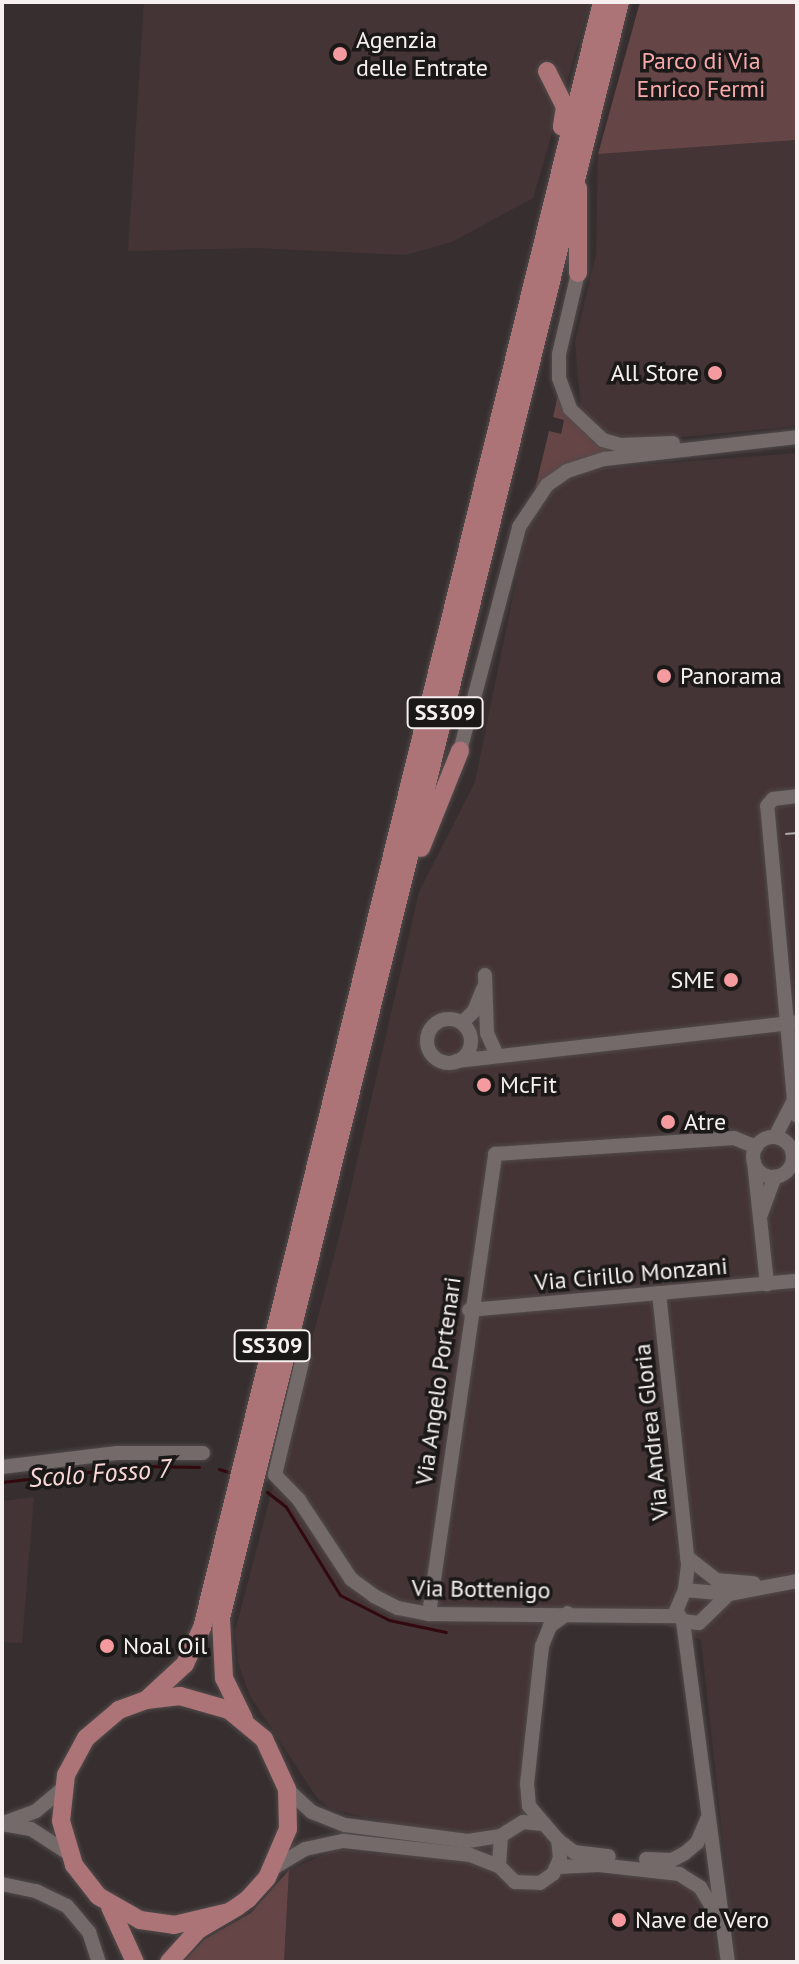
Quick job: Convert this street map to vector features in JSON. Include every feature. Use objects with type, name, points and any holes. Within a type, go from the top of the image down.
[{"type":"main road","name":"SS309","points":[[169,1962],[198,1930],[248,1899],[275,1867],[288,1829],[287,1789],[272,1750],[244,1719],[224,1678],[221,1618],[403,887],[569,171],[602,2]]},
{"type":"main road","name":"SS309","points":[[146,1700],[185,1664],[202,1628],[569,171],[620,2]]},
{"type":"main road","points":[[547,71],[566,112],[556,156],[569,171],[578,273]]},
{"type":"main road","points":[[403,887],[460,751]]},
{"type":"main road","name":"SS309","points":[[225,1913],[192,1924],[157,1924],[109,1904],[89,1887],[68,1853],[61,1821],[62,1789],[71,1762],[93,1731],[119,1710],[146,1700],[197,1698],[244,1719]]},
{"type":"main road","name":"SS309","points":[[109,1904],[135,1962]]},
{"type":"street","points":[[578,273],[561,342],[559,378],[580,423],[621,445],[757,441]]},
{"type":"street","points":[[460,751],[519,527],[547,485],[567,471],[605,459],[797,437]]},
{"type":"street","points":[[797,796],[773,799],[767,806],[792,1022],[797,1116]]},
{"type":"street","points":[[457,1061],[468,1051],[467,1031],[480,1002],[486,978],[487,1015],[502,1053]]},
{"type":"street","points":[[467,1031],[487,1015]]},
{"type":"street","points":[[502,1053],[443,1020],[427,1038],[437,1059],[457,1061],[502,1053],[792,1022]]},
{"type":"street","points":[[755,1154],[775,1137],[794,1100]]},
{"type":"street","points":[[760,1218],[775,1176],[788,1169],[795,1157],[788,1144],[775,1137]]},
{"type":"street","name":"Via Angelo Portenari","points":[[429,1614],[469,1310],[495,1154],[734,1138],[755,1154]]},
{"type":"street","points":[[755,1154],[760,1172],[775,1176]]},
{"type":"street","points":[[755,1154],[767,1284]]},
{"type":"street","name":"Via Cirillo Monzani","points":[[469,1310],[797,1281]]},
{"type":"street","name":"Via Andrea Gloria","points":[[659,1293],[690,1593]]},
{"type":"street","name":"Via Bottenigo","points":[[303,1358],[275,1475],[299,1500],[351,1579],[398,1608],[429,1614],[653,1612],[699,1623]]},
{"type":"street","points":[[2,1467],[117,1453],[203,1453]]},
{"type":"street","points":[[687,1561],[716,1580],[772,1585]]},
{"type":"street","name":"Via Bottenigo","points":[[653,1612],[690,1593],[729,1594],[797,1581]]},
{"type":"street","points":[[710,1608],[690,1593],[680,1618],[728,1962]]},
{"type":"street","name":"Via Bottenigo","points":[[686,1649],[710,1608],[729,1594]]},
{"type":"street","points":[[569,1612],[546,1633],[538,1674],[527,1784],[529,1806],[558,1840],[584,1855],[665,1860],[679,1857],[697,1843],[709,1814]]},
{"type":"street","points":[[62,1789],[36,1811],[2,1824],[31,1829],[68,1853]]},
{"type":"street","points":[[287,1789],[312,1812],[345,1825],[468,1841],[501,1836],[523,1822],[542,1824]]},
{"type":"street","points":[[499,1866],[501,1836]]},
{"type":"street","points":[[557,1867],[558,1840]]},
{"type":"street","points":[[275,1867],[305,1849],[344,1841],[470,1855],[499,1866],[508,1878],[523,1885],[540,1883],[557,1867],[649,1868],[688,1878],[711,1900],[726,1942]]},
{"type":"street","points":[[665,1860],[694,1875],[721,1900]]},
{"type":"street","points":[[2,1884],[44,1893],[67,1906],[89,1932],[99,1962]]},
{"type":"shaded area","points":[[144,2],[590,2],[533,198],[452,242],[405,255],[255,248],[128,251]]},
{"type":"shaded area","points":[[797,140],[797,426],[641,441],[605,433],[581,411],[575,342],[596,254],[598,154]]},
{"type":"shaded area","points":[[797,453],[797,1962],[736,1962],[701,1640],[662,1624],[539,1621],[524,1806],[563,1852],[565,1874],[663,1877],[693,1889],[710,1908],[720,1962],[284,1962],[289,1870],[336,1849],[380,1854],[381,1821],[331,1809],[317,1798],[250,1696],[238,1663],[235,1631],[342,1226],[419,892],[475,782],[528,522],[554,487],[587,469]]},
{"type":"shaded area","points":[[34,1497],[22,1643],[2,1642],[2,1501]]},
{"type":"green space","name":"Parco di Via Enrico Fermi","points":[[640,2],[797,2],[797,140],[598,154]]},
{"type":"green space","points":[[558,395],[584,433],[620,450],[571,463],[535,489],[549,431],[561,434],[564,420],[553,417]]},
{"type":"green space","points":[[289,1870],[284,1962],[183,1962],[205,1939],[251,1913]]},
{"type":"waterway","name":"Scolo Fosso 7","points":[[2,1482],[141,1466],[199,1467]]},
{"type":"waterway","name":"Scolo Fosso 7","points":[[219,1469],[231,1473]]},
{"type":"waterway","name":"Scolo Fosso 7","points":[[267,1492],[286,1507],[340,1595],[389,1620],[446,1632]]},
{"type":"tram line","points":[[786,834],[797,833]]},
{"type":"place","name":"Agenzia delle Entrate","points":[[340,54]]},
{"type":"place","name":"All Store","points":[[715,373]]},
{"type":"place","name":"Panorama","points":[[664,676]]},
{"type":"place","name":"SME","points":[[731,980]]},
{"type":"place","name":"McFit","points":[[484,1085]]},
{"type":"place","name":"Atre","points":[[668,1122]]},
{"type":"place","name":"Noal Oil","points":[[107,1646]]},
{"type":"place","name":"Nave de Vero","points":[[619,1920]]}]
